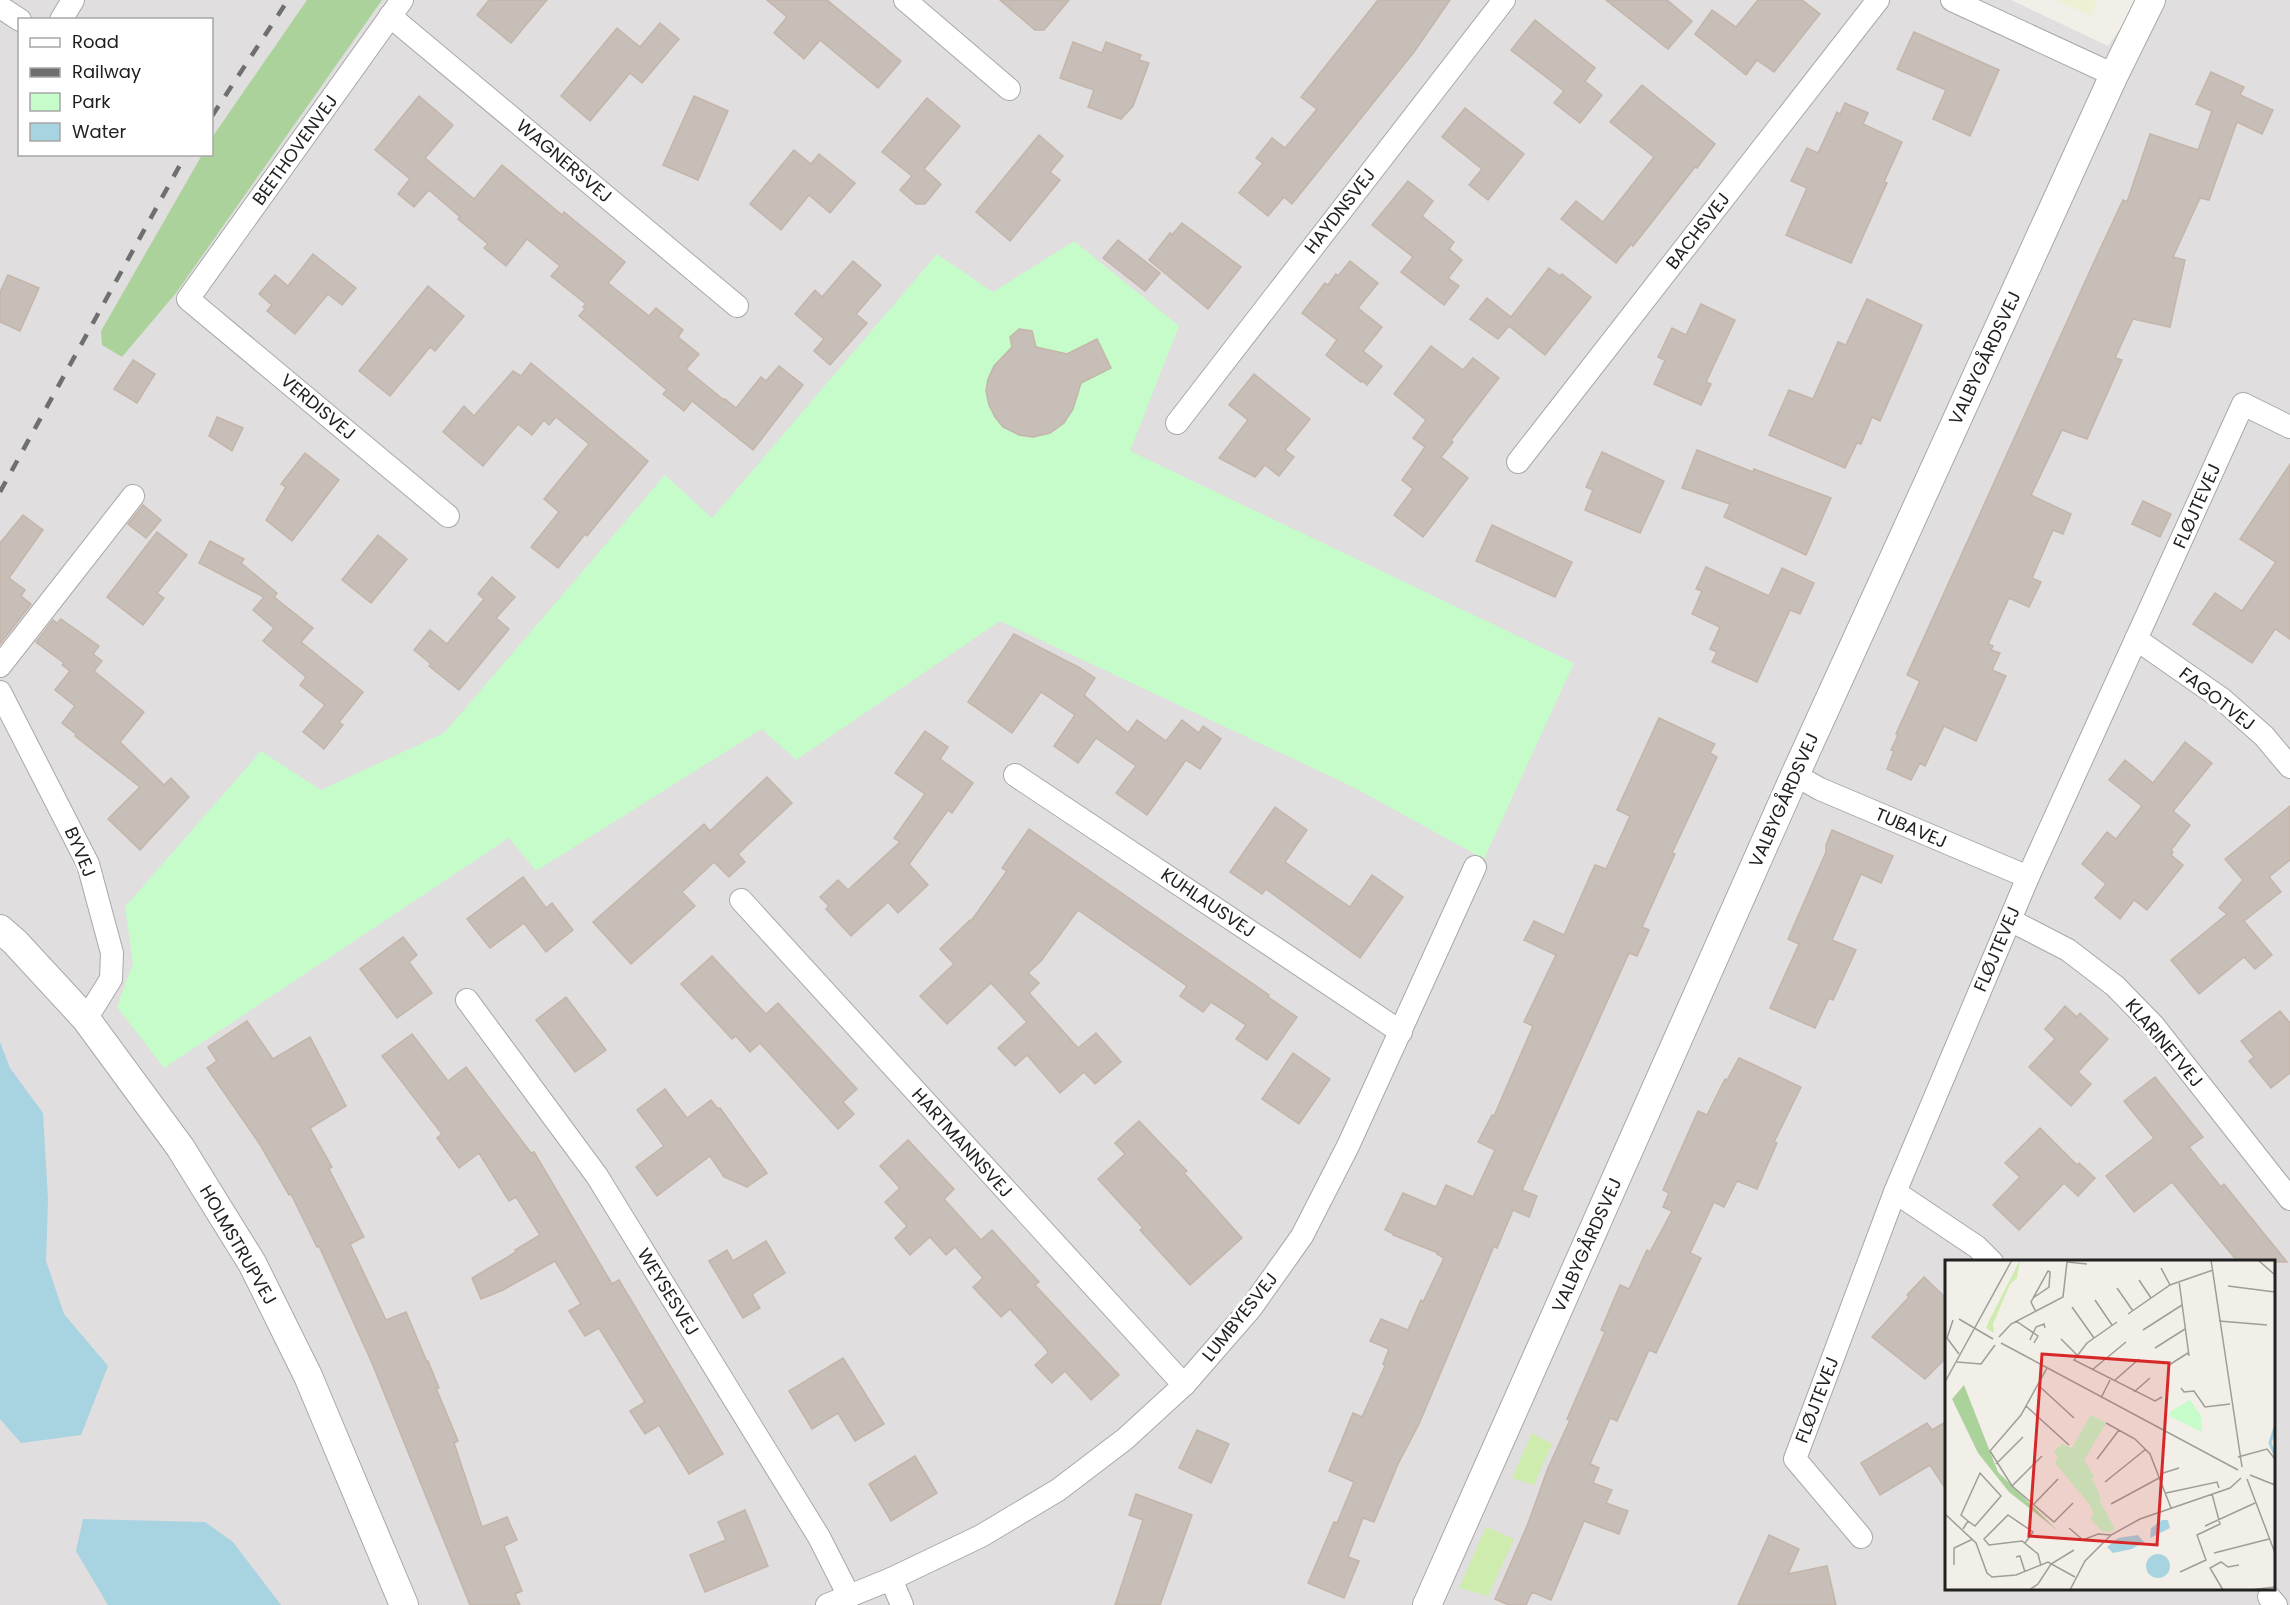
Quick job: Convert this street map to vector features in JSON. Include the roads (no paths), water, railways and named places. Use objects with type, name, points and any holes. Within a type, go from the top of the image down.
[{"type":"street","points":[[62,18],[73,0]]},
{"type":"street","points":[[905,0],[1009,89]]},
{"type":"street","name":"HAYDNSVEJ","points":[[1177,423],[1504,0]]},
{"type":"street","name":"BACHSVEJ","points":[[1518,462],[1878,0]]},
{"type":"street","points":[[1952,0],[2114,75]]},
{"type":"street","name":"VALBYGÅRDSVEJ","points":[[1427,1605],[1795,776],[2114,75],[2151,0]]},
{"type":"street","points":[[0,7],[18,19]]},
{"type":"street","name":"BEETHOVENVEJ","points":[[188,299],[396,8]]},
{"type":"street","name":"WAGNERSVEJ","points":[[396,8],[737,306]]},
{"type":"street","name":"VERDISVEJ","points":[[188,299],[448,516]]},
{"type":"street","name":"FLØJTEVEJ","points":[[1861,1537],[1795,1459],[1894,1192],[2028,878],[2243,404],[2290,427]]},
{"type":"street","points":[[0,666],[133,496]]},
{"type":"street","name":"FAGOTVEJ","points":[[2136,639],[2222,699],[2264,736],[2290,766]]},
{"type":"street","name":"BYVEJ","points":[[0,692],[88,864],[112,954],[111,979],[86,1019]]},
{"type":"street","name":"KUHLAUSVEJ","points":[[1015,775],[1401,1032]]},
{"type":"street","name":"TUBAVEJ","points":[[1795,776],[1820,789],[2028,878]]},
{"type":"street","name":"LUMBYESVEJ","points":[[827,1605],[891,1579],[981,1536],[1058,1490],[1125,1439],[1184,1385],[1251,1308],[1302,1236],[1348,1146],[1475,867]]},
{"type":"street","name":"HARTMANNSVEJ","points":[[741,900],[1184,1385]]},
{"type":"street","name":"KLARINETVEJ","points":[[2010,920],[2068,950],[2115,986],[2154,1026],[2290,1199]]},
{"type":"street","name":"HOLMSTRUPVEJ","points":[[0,929],[15,942],[86,1019],[180,1147],[252,1263],[308,1376],[404,1605]]},
{"type":"street","name":"WEYSESVEJ","points":[[467,1000],[597,1176],[819,1537],[849,1596]]},
{"type":"street","points":[[1894,1192],[1977,1247],[1990,1260]]},
{"type":"street","points":[[891,1579],[902,1605]]},
{"type":"water","points":[[0,1042],[10,1068],[43,1113],[48,1200],[46,1261],[64,1314],[108,1366],[81,1435],[21,1443],[0,1419]]},
{"type":"water","points":[[83,1519],[205,1522],[233,1542],[281,1605],[108,1605],[76,1551]]},
{"type":"railway","points":[[213,114],[288,0]]},
{"type":"railway","points":[[0,492],[185,156]]}]
